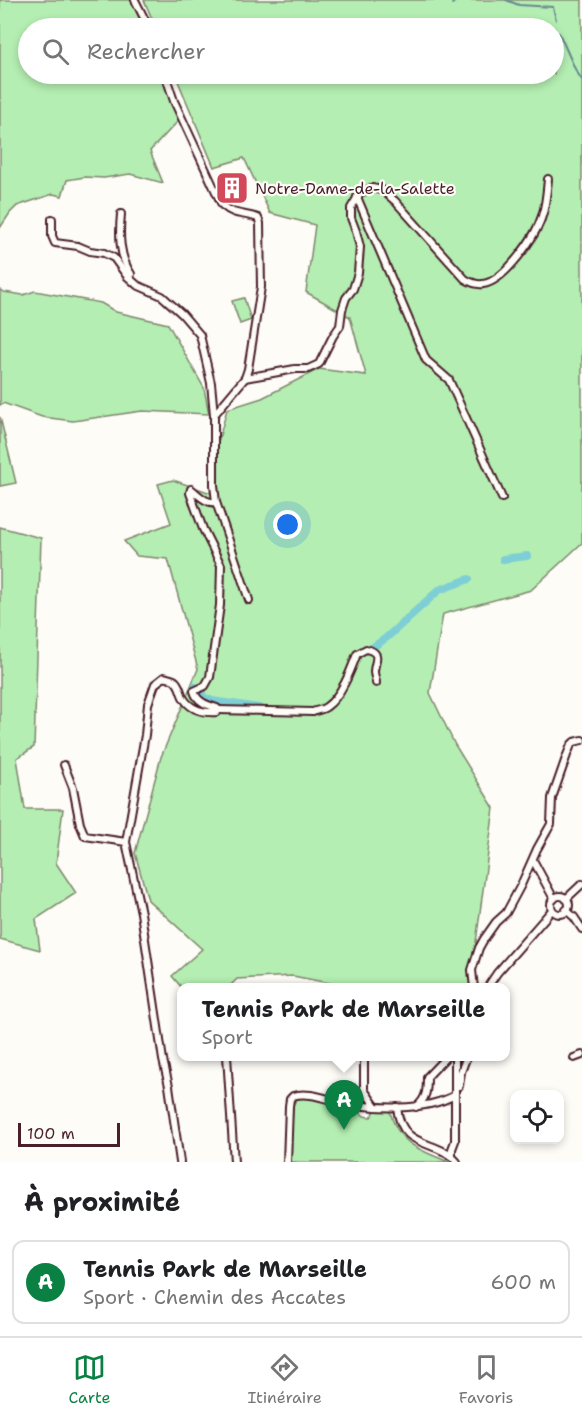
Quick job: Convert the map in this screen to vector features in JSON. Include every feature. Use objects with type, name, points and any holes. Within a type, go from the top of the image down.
[{"type":"street","points":[[135,0],[144,18]]},
{"type":"street","points":[[168,84],[222,205],[230,212],[258,218],[260,223],[261,287],[245,378],[214,415]]},
{"type":"street","points":[[245,378],[295,369],[308,369],[319,364],[340,326],[346,298],[353,289],[358,273],[360,247],[351,218],[351,208],[360,193],[372,188],[382,190],[395,201],[465,279],[482,284],[492,281],[513,264],[523,252],[543,216],[548,179]]},
{"type":"street","points":[[357,197],[426,360],[449,380],[502,498]]},
{"type":"street","points":[[121,214],[119,232],[122,255],[137,285]]},
{"type":"street","points":[[52,219],[52,236],[55,243],[78,246],[114,258],[137,285],[162,296],[200,335],[211,383],[216,502],[249,600]]},
{"type":"street","points":[[216,502],[206,501],[192,489],[190,494],[203,529],[221,565],[220,605],[210,677],[205,686],[194,692],[199,701],[218,708],[218,710]]},
{"type":"street","points":[[180,1162],[141,913],[126,842],[146,735],[148,704],[155,684],[164,677],[173,679],[184,698],[193,708],[202,712],[217,712],[218,710],[313,712],[324,708],[334,699],[350,674],[357,654],[366,649],[372,650],[376,655],[374,671],[376,683]]},
{"type":"street","points":[[474,983],[472,970],[479,948],[496,922],[506,913],[551,824],[553,792],[571,745],[582,740]]},
{"type":"street","points":[[64,765],[73,788],[80,824],[85,836],[126,842]]},
{"type":"street","points":[[533,860],[554,899]]},
{"type":"street","points":[[566,899],[582,884]]},
{"type":"street","points":[[490,983],[552,910],[554,899],[560,896],[566,899],[568,905],[564,913],[559,914],[552,910]]},
{"type":"street","points":[[566,910],[582,929]]},
{"type":"street","points":[[574,1058],[582,1055]]},
{"type":"street","points":[[227,1061],[234,1162]]},
{"type":"street","points":[[364,1061],[364,1090],[376,1107]]},
{"type":"street","points":[[416,1107],[427,1090],[427,1077],[442,1061]]},
{"type":"street","points":[[454,1159],[455,1061]]},
{"type":"street","points":[[287,1162],[289,1106],[293,1096],[303,1094],[359,1106],[416,1107],[438,1102],[455,1093],[465,1061]]},
{"type":"street","points":[[438,1102],[455,1105]]},
{"type":"street","points":[[397,1107],[401,1124],[410,1135],[422,1143],[444,1151],[454,1159]]},
{"type":"green space","points":[[0,0],[134,0],[141,18],[18,18],[18,84],[167,84],[181,118],[150,151],[163,183],[130,174],[67,180],[62,196],[53,194],[17,206],[0,228]]},
{"type":"green space","points":[[144,0],[582,0],[582,543],[531,590],[443,614],[430,693],[455,745],[494,808],[471,983],[329,983],[293,976],[237,979],[233,983],[178,983],[172,976],[202,949],[148,900],[135,853],[161,757],[198,669],[168,559],[137,556],[124,541],[171,523],[158,484],[173,480],[211,493],[216,450],[227,409],[262,398],[319,369],[366,375],[350,317],[306,292],[315,225],[270,213],[244,158],[214,167],[179,84],[564,84],[564,18],[152,18]]},
{"type":"green space","points":[[0,290],[23,295],[35,291],[101,303],[116,312],[168,324],[204,388],[209,414],[142,411],[73,421],[42,417],[3,403],[0,405]]},
{"type":"green space","points":[[244,298],[251,320],[240,324],[232,301]]},
{"type":"green space","points":[[0,417],[16,483],[0,486]]},
{"type":"green space","points":[[0,527],[41,538],[34,747],[17,758],[25,809],[63,809],[56,863],[76,893],[36,919],[40,950],[0,939]]},
{"type":"green space","points":[[303,1097],[354,1108],[367,1117],[371,1117],[375,1111],[390,1112],[399,1132],[412,1145],[449,1162],[290,1162],[293,1105],[296,1100]]},
{"type":"waterway","points":[[452,4],[457,0]]},
{"type":"waterway","points":[[506,0],[519,5],[553,7],[556,18]]},
{"type":"waterway","points":[[564,44],[582,80]]},
{"type":"waterway","points":[[503,559],[527,556]]},
{"type":"waterway","points":[[373,647],[439,590],[469,579]]},
{"type":"waterway","points":[[195,687],[205,698],[212,701],[259,708]]},
{"type":"place","name":"Notre-Dame-de-la-Salette","points":[[232,188]]},
{"type":"place","name":"Tennis Park de Marseille","points":[[344,1130]]}]
